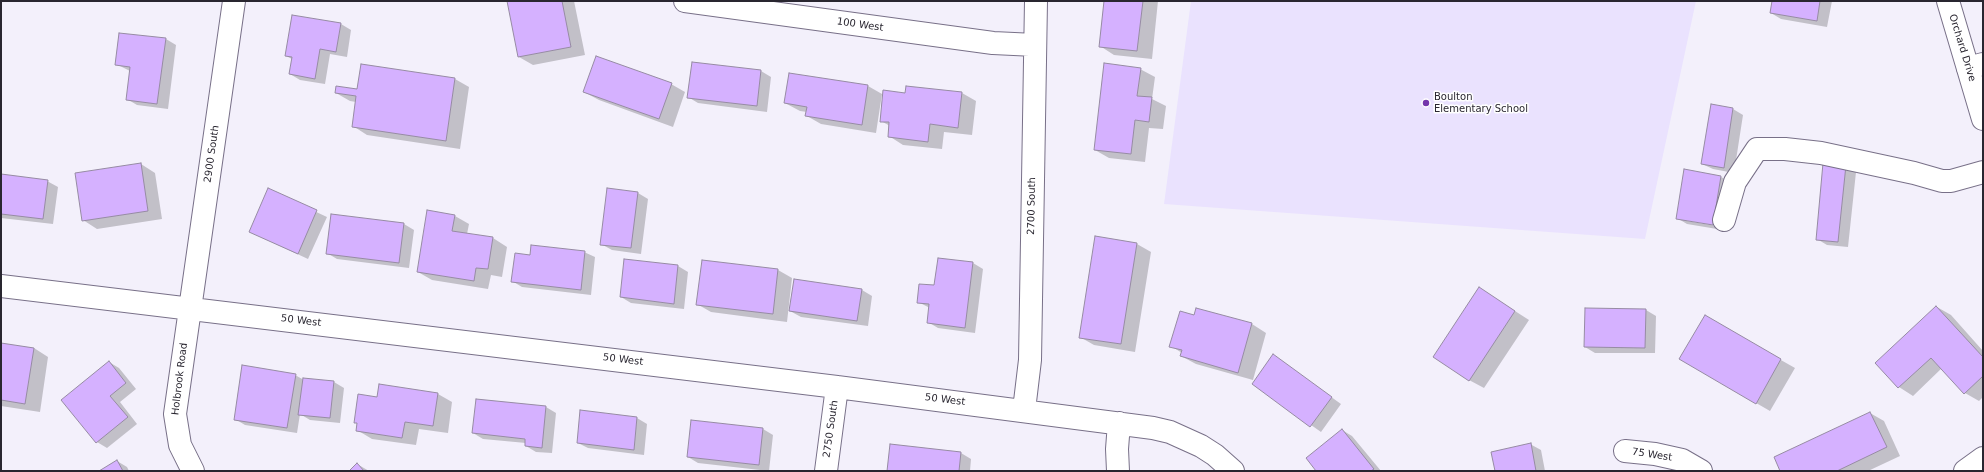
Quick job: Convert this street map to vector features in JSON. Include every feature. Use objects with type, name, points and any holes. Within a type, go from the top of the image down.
[{"type":"street","name":"2900 South","points":[[190,308],[234,1]]},
{"type":"street","name":"100 West","points":[[685,1],[992,43],[1035,45]]},
{"type":"street","name":"2700 South","points":[[1024,410],[1030,360],[1036,1]]},
{"type":"street","name":"Orchard Drive","points":[[1948,1],[1975,66],[1983,119]]},
{"type":"street","points":[[1724,220],[1735,182],[1757,149],[1785,149],[1821,153],[1914,173],[1942,181],[1951,181],[1983,172]]},
{"type":"street","name":"50 West","points":[[1,286],[837,386],[1119,423],[1159,430],[1186,438],[1215,455],[1233,471]]},
{"type":"street","name":"Holbrook Road","points":[[190,308],[175,414],[180,445],[193,471]]},
{"type":"street","name":"2750 South","points":[[826,471],[837,386]]},
{"type":"street","points":[[1118,471],[1117,449],[1119,423]]},
{"type":"street","name":"75 West","points":[[1625,451],[1655,454],[1682,460],[1701,471]]},
{"type":"street","points":[[1965,471],[1983,458]]},
{"type":"shaded area","name":"Boulton Elementary School","points":[[1191,1],[1696,1],[1645,239],[1164,204]]},
{"type":"building","points":[[507,1],[562,1],[571,47],[518,57]]},
{"type":"building","points":[[1104,1],[1143,1],[1137,51],[1099,47]]},
{"type":"building","points":[[1772,1],[1820,1],[1817,21],[1770,13]]},
{"type":"building","points":[[292,15],[341,23],[336,52],[320,49],[315,79],[289,74],[292,57],[285,56]]},
{"type":"building","points":[[119,33],[166,38],[157,104],[126,100],[130,67],[115,65]]},
{"type":"building","points":[[596,56],[672,83],[659,119],[583,92]]},
{"type":"building","points":[[692,62],[761,70],[757,106],[687,98]]},
{"type":"building","points":[[1104,63],[1141,68],[1137,96],[1152,97],[1149,122],[1135,120],[1131,154],[1094,150]]},
{"type":"building","points":[[361,64],[455,78],[446,141],[352,127],[356,96],[335,93],[336,86],[357,89]]},
{"type":"building","points":[[789,73],[868,85],[862,125],[805,116],[807,107],[784,103]]},
{"type":"building","points":[[906,86],[962,92],[958,128],[930,124],[928,142],[888,137],[889,122],[880,122],[883,90],[905,93]]},
{"type":"building","points":[[1711,104],[1733,108],[1724,168],[1701,164]]},
{"type":"building","points":[[141,163],[148,211],[82,221],[75,173]]},
{"type":"building","points":[[1823,163],[1846,165],[1838,242],[1816,240]]},
{"type":"building","points":[[1684,169],[1721,176],[1713,225],[1676,219]]},
{"type":"building","points":[[1,174],[48,180],[43,219],[1,214]]},
{"type":"building","points":[[268,188],[317,210],[298,254],[249,232]]},
{"type":"building","points":[[607,188],[638,192],[631,248],[600,245]]},
{"type":"building","points":[[427,210],[455,215],[452,231],[493,237],[488,269],[476,268],[474,281],[417,272]]},
{"type":"building","points":[[331,214],[404,223],[399,263],[326,254]]},
{"type":"building","points":[[1095,236],[1137,243],[1121,344],[1079,338]]},
{"type":"building","points":[[531,245],[585,251],[581,290],[511,282],[515,253],[530,255]]},
{"type":"building","points":[[938,258],[973,262],[965,328],[927,323],[929,304],[917,303],[919,284],[934,285]]},
{"type":"building","points":[[624,259],[678,265],[674,304],[620,297]]},
{"type":"building","points":[[702,260],[778,269],[773,314],[696,305]]},
{"type":"building","points":[[794,279],[862,289],[857,321],[789,311]]},
{"type":"building","points":[[1479,287],[1515,311],[1469,381],[1433,357]]},
{"type":"building","points":[[1936,306],[1983,357],[1983,376],[1964,394],[1931,358],[1898,388],[1875,363]]},
{"type":"building","points":[[1196,308],[1252,323],[1238,373],[1180,356],[1182,350],[1169,347],[1180,311],[1194,315]]},
{"type":"building","points":[[1585,308],[1646,309],[1645,348],[1584,347]]},
{"type":"building","points":[[1705,315],[1781,359],[1756,404],[1679,359]]},
{"type":"building","points":[[1,343],[34,348],[25,404],[1,400]]},
{"type":"building","points":[[1273,354],[1332,397],[1310,427],[1252,384]]},
{"type":"building","points":[[109,361],[126,383],[110,396],[128,417],[96,443],[61,400]]},
{"type":"building","points":[[242,365],[296,374],[287,428],[234,420]]},
{"type":"building","points":[[303,378],[334,381],[330,418],[298,415]]},
{"type":"building","points":[[379,384],[438,393],[433,426],[405,422],[402,438],[356,431],[357,423],[354,423],[358,394],[377,397]]},
{"type":"building","points":[[476,399],[546,406],[542,448],[525,446],[525,439],[472,433]]},
{"type":"building","points":[[580,410],[637,417],[634,450],[577,443]]},
{"type":"building","points":[[1870,412],[1887,447],[1837,471],[1780,471],[1774,457]]},
{"type":"building","points":[[691,420],[763,428],[759,465],[687,457]]},
{"type":"building","points":[[1342,429],[1374,469],[1371,471],[1316,471],[1306,458]]},
{"type":"building","points":[[1531,443],[1536,471],[1495,471],[1491,452]]},
{"type":"building","points":[[890,444],[961,452],[959,471],[887,471]]},
{"type":"building","points":[[117,460],[123,471],[99,471]]},
{"type":"building","points":[[357,463],[364,471],[349,471]]},
{"type":"place","name":"Boulton Elementary School","points":[[1426,103]]}]
